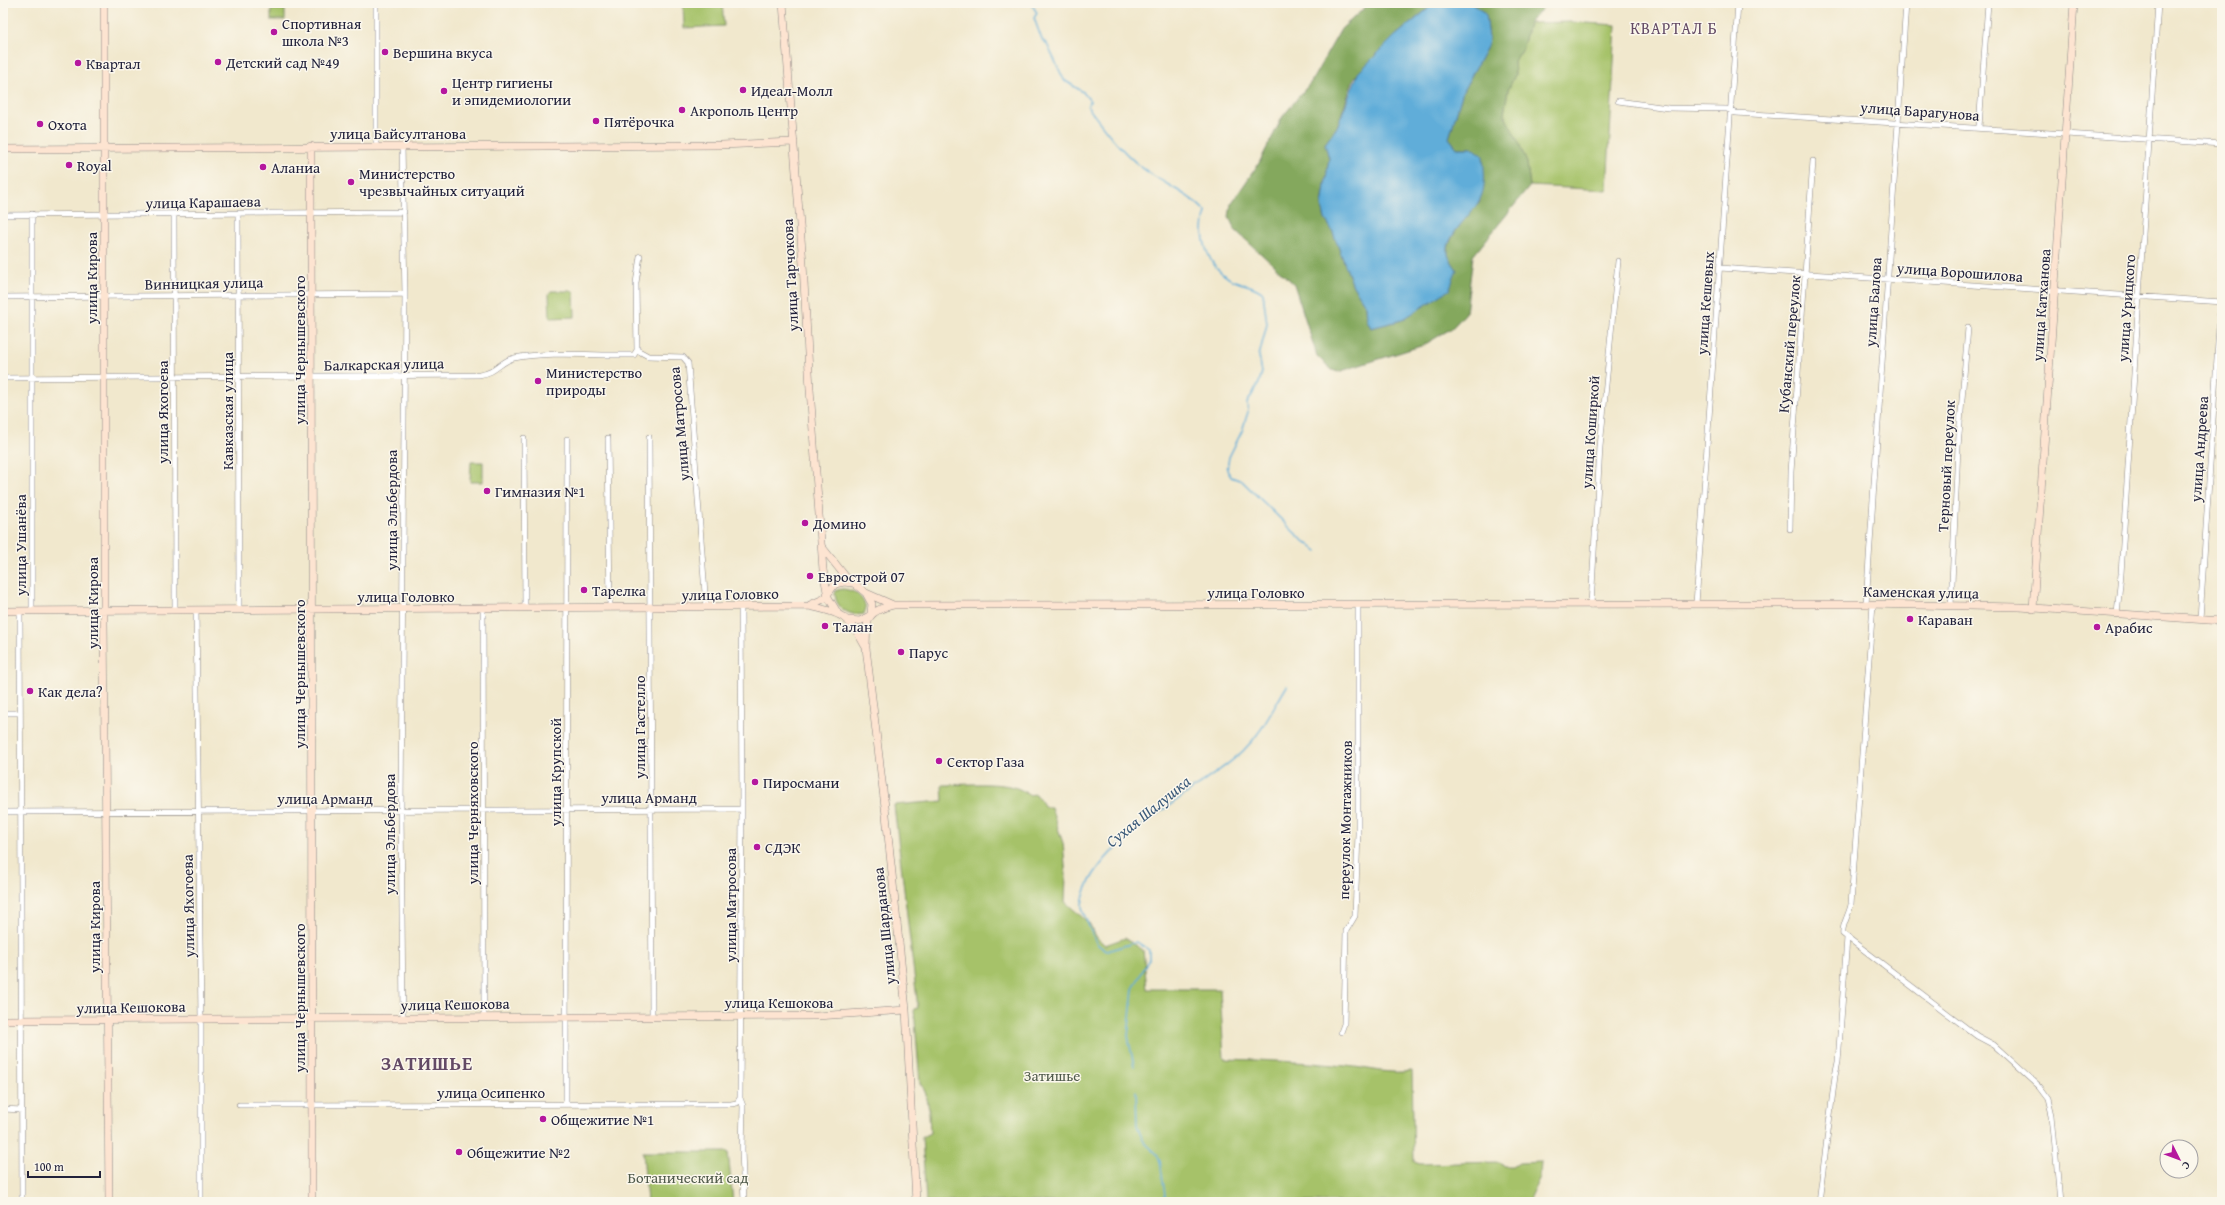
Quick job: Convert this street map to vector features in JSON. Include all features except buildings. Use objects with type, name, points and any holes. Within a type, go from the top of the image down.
[{"type":"street","name":"улица Кирова","points":[[104,3],[104,378],[108,1202]]},
{"type":"street","points":[[376,3],[376,146]]},
{"type":"street","name":"улица Тарчокова","points":[[783,3],[794,142],[821,546],[827,596]]},
{"type":"street","name":"улица Кешевых","points":[[1696,604],[1700,517],[1720,268],[1738,3]]},
{"type":"street","name":"улица Балова","points":[[1847,938],[1842,930],[1849,916],[1851,904],[1887,280],[1906,3]]},
{"type":"street","points":[[1979,127],[1988,3]]},
{"type":"street","name":"улица Катханова","points":[[2033,609],[2074,3]]},
{"type":"street","name":"улица Урицкого","points":[[2117,614],[2122,574],[2138,297],[2150,140],[2158,3]]},
{"type":"street","name":"улица Барагунова","points":[[1618,101],[1668,108],[1731,110],[1736,112],[2222,144]]},
{"type":"street","name":"улица Байсултанова","points":[[3,149],[311,146],[721,145],[794,142]]},
{"type":"street","name":"улица Чернышевского","points":[[311,146],[313,609],[312,1202]]},
{"type":"street","name":"улица Эльбердова","points":[[402,146],[405,294],[403,376],[401,809],[403,1018]]},
{"type":"street","name":"Кубанский переулок","points":[[1790,529],[1795,416],[1807,274],[1813,161]]},
{"type":"street","name":"улица Карашаева","points":[[3,215],[174,215],[404,212]]},
{"type":"street","name":"Кавказская улица","points":[[238,213],[240,295],[239,609]]},
{"type":"street","name":"улица Ушанёва","points":[[32,214],[32,611]]},
{"type":"street","name":"улица Яхогоева","points":[[174,215],[175,610]]},
{"type":"street","points":[[638,350],[636,282],[640,256]]},
{"type":"street","name":"улица Коширкой","points":[[1591,605],[1600,447],[1618,261]]},
{"type":"street","name":"улица Ворошилова","points":[[1720,268],[2221,302]]},
{"type":"street","name":"улица Андреева","points":[[2200,619],[2222,281]]},
{"type":"street","name":"Винницкая улица","points":[[3,296],[104,297],[174,295],[405,294]]},
{"type":"street","name":"Терновый переулок","points":[[1950,606],[1958,448],[1968,328]]},
{"type":"street","name":"Балкарская улица","points":[[3,378],[312,377],[486,374],[492,373],[512,359],[590,354],[634,355],[638,350]]},
{"type":"street","name":"улица Матросова","points":[[638,350],[648,356],[683,357],[688,363],[706,607]]},
{"type":"street","name":"улица Гастелло","points":[[649,437],[652,1016]]},
{"type":"street","points":[[524,438],[525,608]]},
{"type":"street","points":[[608,438],[610,608]]},
{"type":"street","name":"улица Крупской","points":[[566,439],[566,1104]]},
{"type":"street","points":[[821,546],[852,583],[866,594],[893,605]]},
{"type":"street","points":[[809,606],[827,596],[835,584],[844,582],[852,583]]},
{"type":"street","points":[[866,594],[872,604],[866,648]]},
{"type":"street","points":[[827,596],[837,612]]},
{"type":"street","name":"Каменская улица","points":[[1618,605],[1869,604],[1950,606],[2033,609],[2222,621]]},
{"type":"street","points":[[849,620],[860,621],[878,608],[893,605]]},
{"type":"street","name":"улица Головко","points":[[893,605],[1618,605]]},
{"type":"street","name":"переулок Монтажников","points":[[1341,1032],[1344,1024],[1346,931],[1355,916],[1358,834],[1358,605]]},
{"type":"street","name":"улица Матросова","points":[[741,606],[742,1015],[740,1098],[744,1106],[742,1150],[744,1202]]},
{"type":"street","points":[[809,606],[837,612],[849,620],[855,626],[866,648]]},
{"type":"street","name":"улица Головко","points":[[3,611],[809,606]]},
{"type":"street","name":"улица Черняховского","points":[[484,608],[484,1017]]},
{"type":"street","name":"улица Яхогоева","points":[[196,610],[201,1019],[201,1202]]},
{"type":"street","points":[[20,611],[22,1202]]},
{"type":"street","name":"улица Шарданова","points":[[866,648],[886,815],[906,1010],[916,1202]]},
{"type":"street","points":[[3,713],[20,712]]},
{"type":"street","name":"улица Арманд","points":[[3,812],[106,810],[742,809]]},
{"type":"street","points":[[1819,1202],[1838,1062],[1847,938]]},
{"type":"street","points":[[1847,938],[1977,1036],[1994,1045],[2039,1086],[2051,1104],[2060,1202]]},
{"type":"street","name":"улица Кешокова","points":[[3,1020],[742,1015],[817,1016],[906,1010]]},
{"type":"street","name":"улица Осипенко","points":[[239,1105],[731,1104],[737,1102],[740,1098]]},
{"type":"street","points":[[3,1109],[22,1110]]},
{"type":"green space","points":[[683,3],[722,3],[724,26],[684,28]]},
{"type":"green space","points":[[1370,3],[1435,3],[1395,36],[1354,78],[1337,127],[1325,144],[1329,158],[1322,206],[1325,219],[1332,230],[1353,286],[1366,306],[1367,320],[1371,328],[1402,320],[1415,311],[1457,270],[1450,260],[1448,247],[1455,233],[1480,201],[1472,148],[1457,148],[1449,138],[1463,91],[1488,45],[1489,38],[1486,15],[1473,3],[1542,3],[1542,9],[1529,23],[1522,51],[1514,61],[1515,75],[1508,90],[1504,114],[1519,143],[1527,163],[1530,186],[1473,256],[1466,313],[1452,328],[1424,345],[1338,372],[1332,370],[1317,356],[1294,284],[1235,230],[1229,217],[1231,204],[1259,163],[1283,116],[1311,82],[1341,29]]},
{"type":"green space","points":[[271,9],[285,9],[285,20],[271,20]]},
{"type":"green space","points":[[1571,22],[1616,25],[1607,190],[1530,186],[1527,163],[1504,114],[1508,90],[1515,75],[1514,61],[1522,51],[1529,23]]},
{"type":"green space","points":[[551,291],[572,291],[574,293],[575,317],[550,318],[549,294]]},
{"type":"green space","points":[[471,462],[483,462],[483,482],[470,482]]},
{"type":"green space","points":[[843,589],[851,591],[861,597],[866,608],[864,614],[859,615],[849,613],[840,607],[835,593],[837,590]]},
{"type":"green space","name":"Затишье","points":[[988,784],[1012,787],[1021,790],[1028,795],[1036,794],[1045,807],[1051,807],[1063,843],[1066,875],[1065,902],[1089,923],[1097,938],[1105,945],[1125,938],[1143,950],[1147,989],[1220,989],[1224,1059],[1315,1063],[1388,1072],[1412,1071],[1414,1162],[1420,1164],[1500,1162],[1504,1167],[1513,1167],[1519,1163],[1541,1162],[1540,1177],[1528,1202],[926,1202],[922,1137],[930,1133],[929,1113],[926,1094],[920,1083],[914,1009],[918,1008],[894,805],[943,801],[942,785]]},
{"type":"green space","name":"Ботанический сад","points":[[643,1152],[728,1152],[733,1202],[647,1202]]},
{"type":"water","points":[[1435,3],[1473,3],[1486,15],[1489,38],[1488,45],[1463,91],[1449,138],[1457,148],[1472,148],[1483,156],[1484,179],[1482,196],[1450,240],[1448,254],[1457,270],[1449,290],[1402,320],[1371,328],[1367,320],[1366,306],[1353,286],[1332,230],[1325,219],[1322,206],[1329,158],[1325,144],[1337,127],[1358,73],[1395,36]]},
{"type":"waterway","name":"Сухая Шалушка","points":[[1031,3],[1037,13],[1034,18],[1042,40],[1047,44],[1064,80],[1083,92],[1090,101],[1088,107],[1109,135],[1133,160],[1142,168],[1193,201],[1206,212],[1203,231],[1204,240],[1206,250],[1215,266],[1230,279],[1256,288],[1263,293],[1267,324],[1259,356],[1262,372],[1259,383],[1247,403],[1248,412],[1242,431],[1229,457],[1227,470],[1231,477],[1242,481],[1299,537],[1317,551]]},
{"type":"waterway","name":"Сухая Шалушка","points":[[1134,1066],[1128,1036],[1133,989],[1149,959],[1149,950],[1137,942],[1110,950],[1098,945],[1082,906],[1090,881],[1105,859],[1126,839],[1150,819],[1224,767],[1243,751],[1262,728],[1287,686]]},
{"type":"waterway","name":"Сухая Шалушка","points":[[1136,1091],[1137,1125],[1144,1142],[1157,1154],[1160,1161],[1166,1202]]},
{"type":"place","name":"Спортивная школа №3","points":[[274,32]]},
{"type":"place","name":"Вершина вкуса","points":[[385,52]]},
{"type":"place","name":"Детский сад №49","points":[[218,62]]},
{"type":"place","name":"Квартал","points":[[78,63]]},
{"type":"place","name":"Идеал-Молл","points":[[743,90]]},
{"type":"place","name":"Центр гигиены и эпидемиологии","points":[[444,91]]},
{"type":"place","name":"Акрополь Центр","points":[[682,110]]},
{"type":"place","name":"Пятёрочка","points":[[596,121]]},
{"type":"place","name":"Охота","points":[[40,124]]},
{"type":"place","name":"Royal","points":[[69,165]]},
{"type":"place","name":"Аланиа","points":[[263,167]]},
{"type":"place","name":"Министерство чрезвычайных ситуаций","points":[[351,182]]},
{"type":"place","name":"Министерство природы","points":[[538,381]]},
{"type":"place","name":"Гимназия №1","points":[[487,491]]},
{"type":"place","name":"Домино","points":[[805,523]]},
{"type":"place","name":"Еврострой 07","points":[[810,576]]},
{"type":"place","name":"Тарелка","points":[[584,590]]},
{"type":"place","name":"Караван","points":[[1910,619]]},
{"type":"place","name":"Талан","points":[[825,626]]},
{"type":"place","name":"Арабис","points":[[2097,627]]},
{"type":"place","name":"Парус","points":[[901,652]]},
{"type":"place","name":"Как дела?","points":[[30,691]]},
{"type":"place","name":"Сектор Газа","points":[[939,761]]},
{"type":"place","name":"Пиросмани","points":[[755,782]]},
{"type":"place","name":"СДЭК","points":[[757,847]]},
{"type":"place","name":"Общежитие №1","points":[[543,1119]]},
{"type":"place","name":"Общежитие №2","points":[[459,1152]]},
{"type":"district","name":"КВАРТАЛ Б","points":[[1674,28]]},
{"type":"district","name":"ЗАТИШЬЕ","points":[[427,1063]]}]
